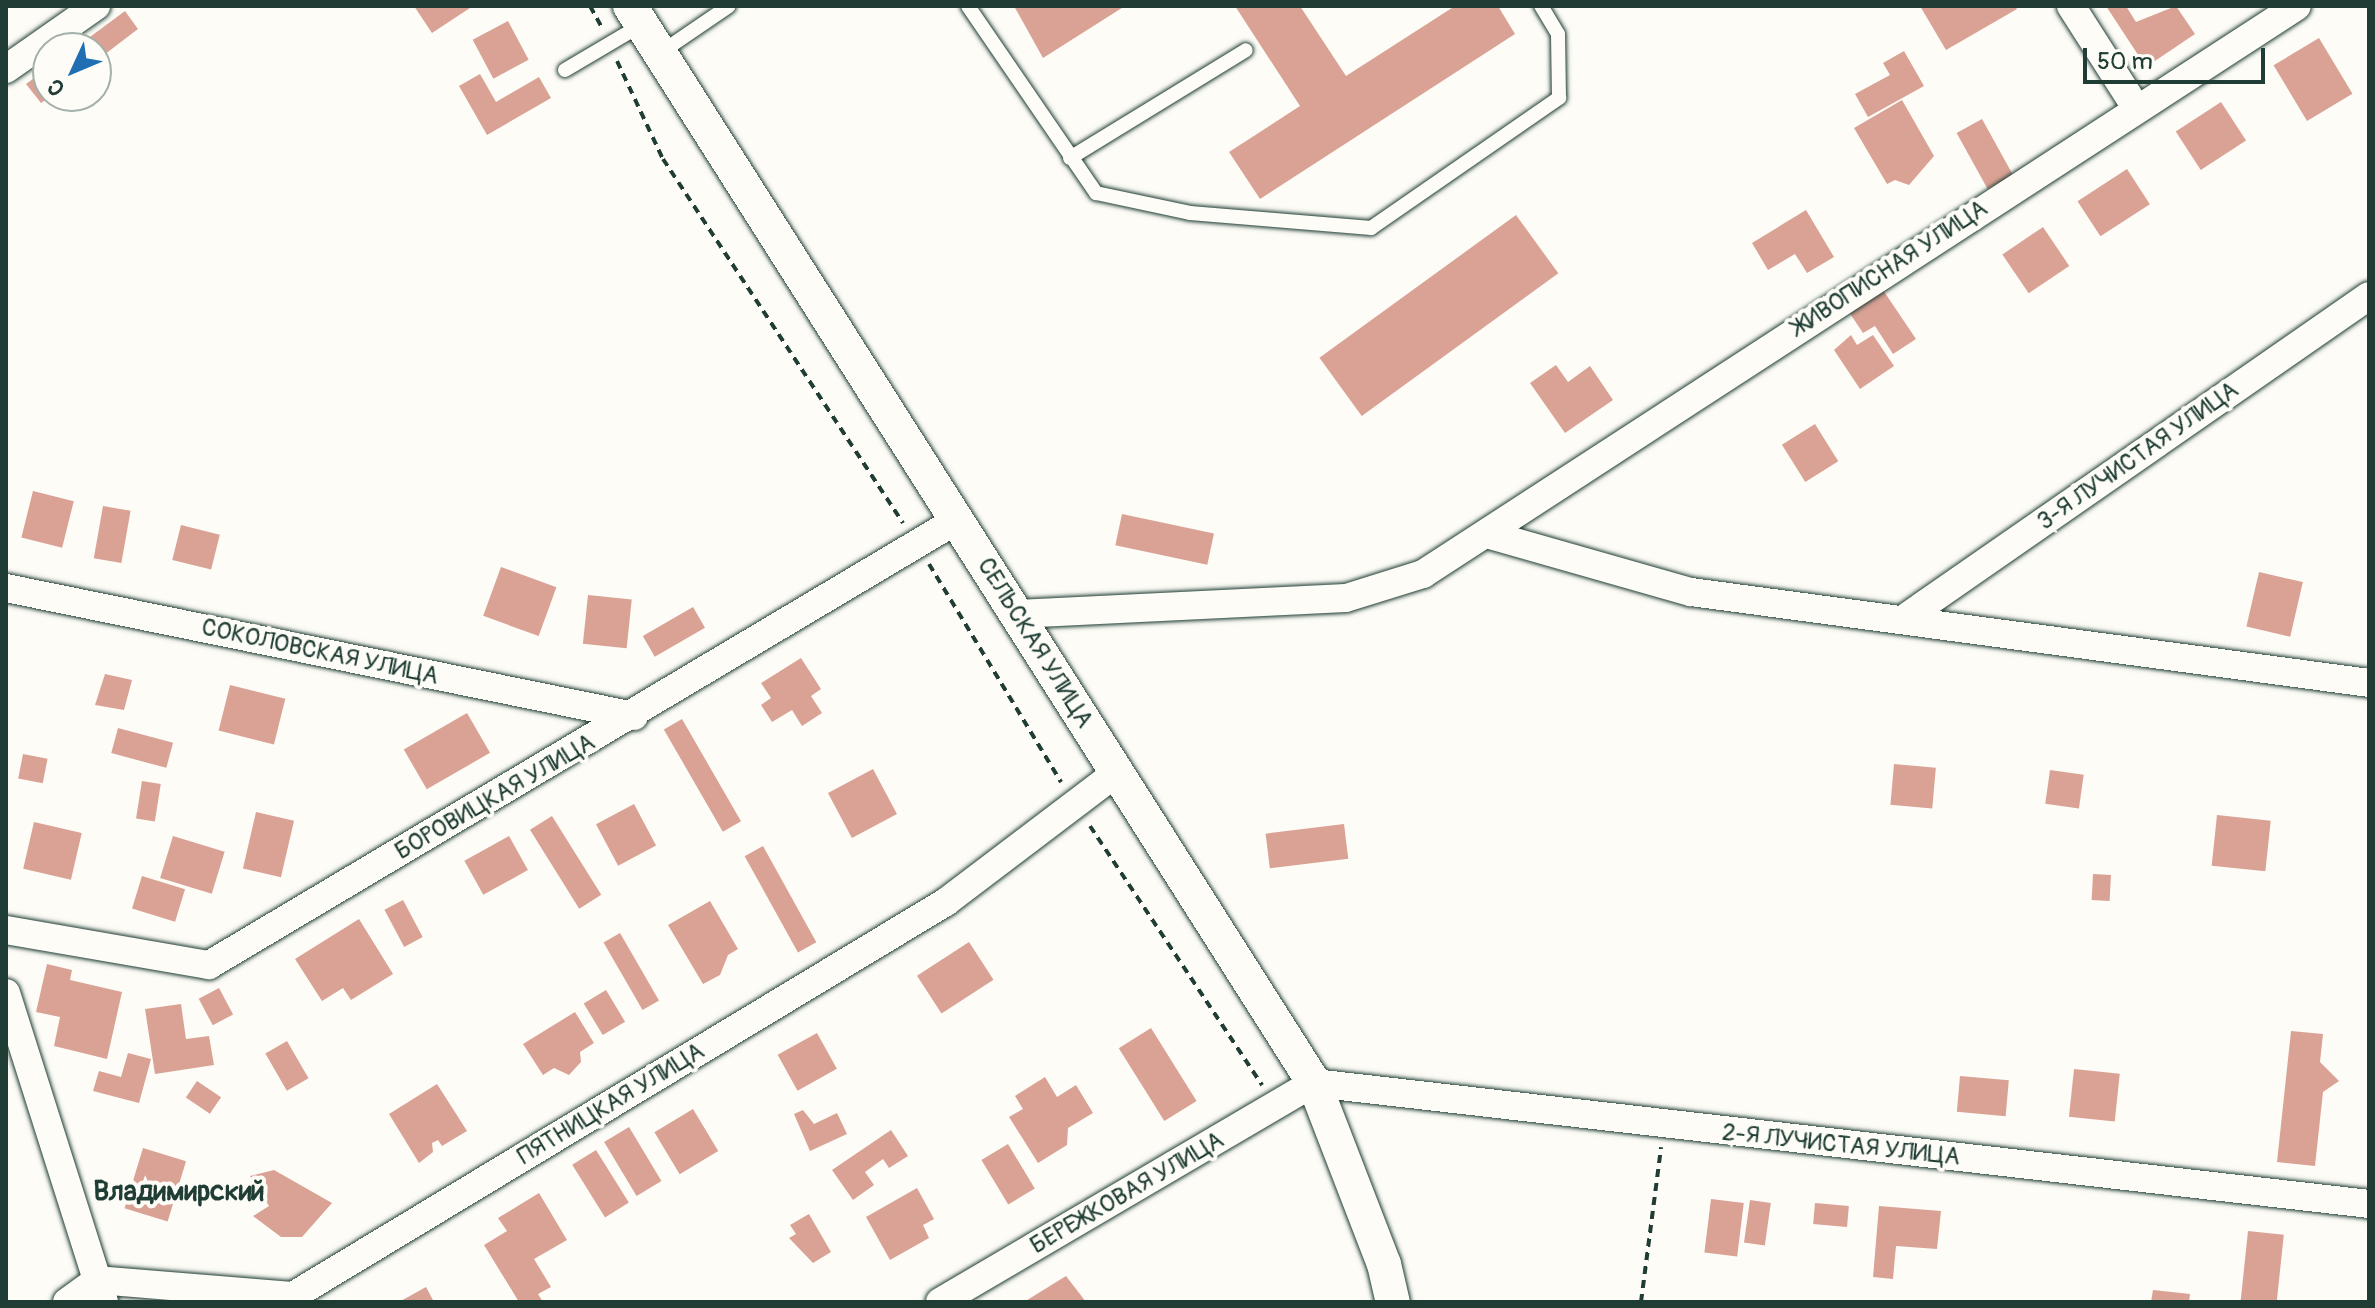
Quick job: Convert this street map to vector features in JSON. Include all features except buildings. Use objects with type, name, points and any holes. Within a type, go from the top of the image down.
[{"type":"street","points":[[6,69],[96,6]]},
{"type":"street","points":[[2071,6],[2135,106]]},
{"type":"street","name":"ЖИВОПИСНАЯ УЛИЦА","points":[[1017,614],[1346,598],[1423,574],[2135,106],[2297,6]]},
{"type":"street","name":"СЕЛЬСКАЯ УЛИЦА","points":[[643,28],[1314,1083],[1384,1264],[1393,1302]]},
{"type":"street","name":"3-Я ЛУЧИСТАЯ УЛИЦА","points":[[1908,616],[2369,296]]},
{"type":"street","name":"БОРОВИЦКАЯ УЛИЦА","points":[[6,930],[209,965],[634,716],[957,520]]},
{"type":"street","points":[[1487,534],[1691,592],[1908,616],[2369,683]]},
{"type":"street","name":"СОКОЛОВСКАЯ УЛИЦА","points":[[6,588],[634,716]]},
{"type":"street","name":"ПЯТНИЦКАЯ УЛИЦА","points":[[101,1291],[293,1296],[946,902],[1117,772]]},
{"type":"street","points":[[6,993],[101,1291],[67,1302]]},
{"type":"street","name":"БЕРЕЖКОВАЯ УЛИЦА","points":[[940,1302],[1314,1083]]},
{"type":"street","name":"2-Я ЛУЧИСТАЯ УЛИЦА","points":[[1314,1083],[2369,1204]]},
{"type":"lane","points":[[565,70],[609,43],[643,28],[729,6]]},
{"type":"lane","points":[[968,6],[1096,193],[1190,213],[1371,228],[1559,98],[1558,34],[1541,6]]},
{"type":"lane","points":[[1070,158],[1246,50]]},
{"type":"path","points":[[590,6],[663,159],[917,545],[1075,804],[1276,1106]]},
{"type":"path","points":[[1641,1302],[1664,1125]]},
{"type":"district","name":"Владимирский","points":[[179,1192]]}]
